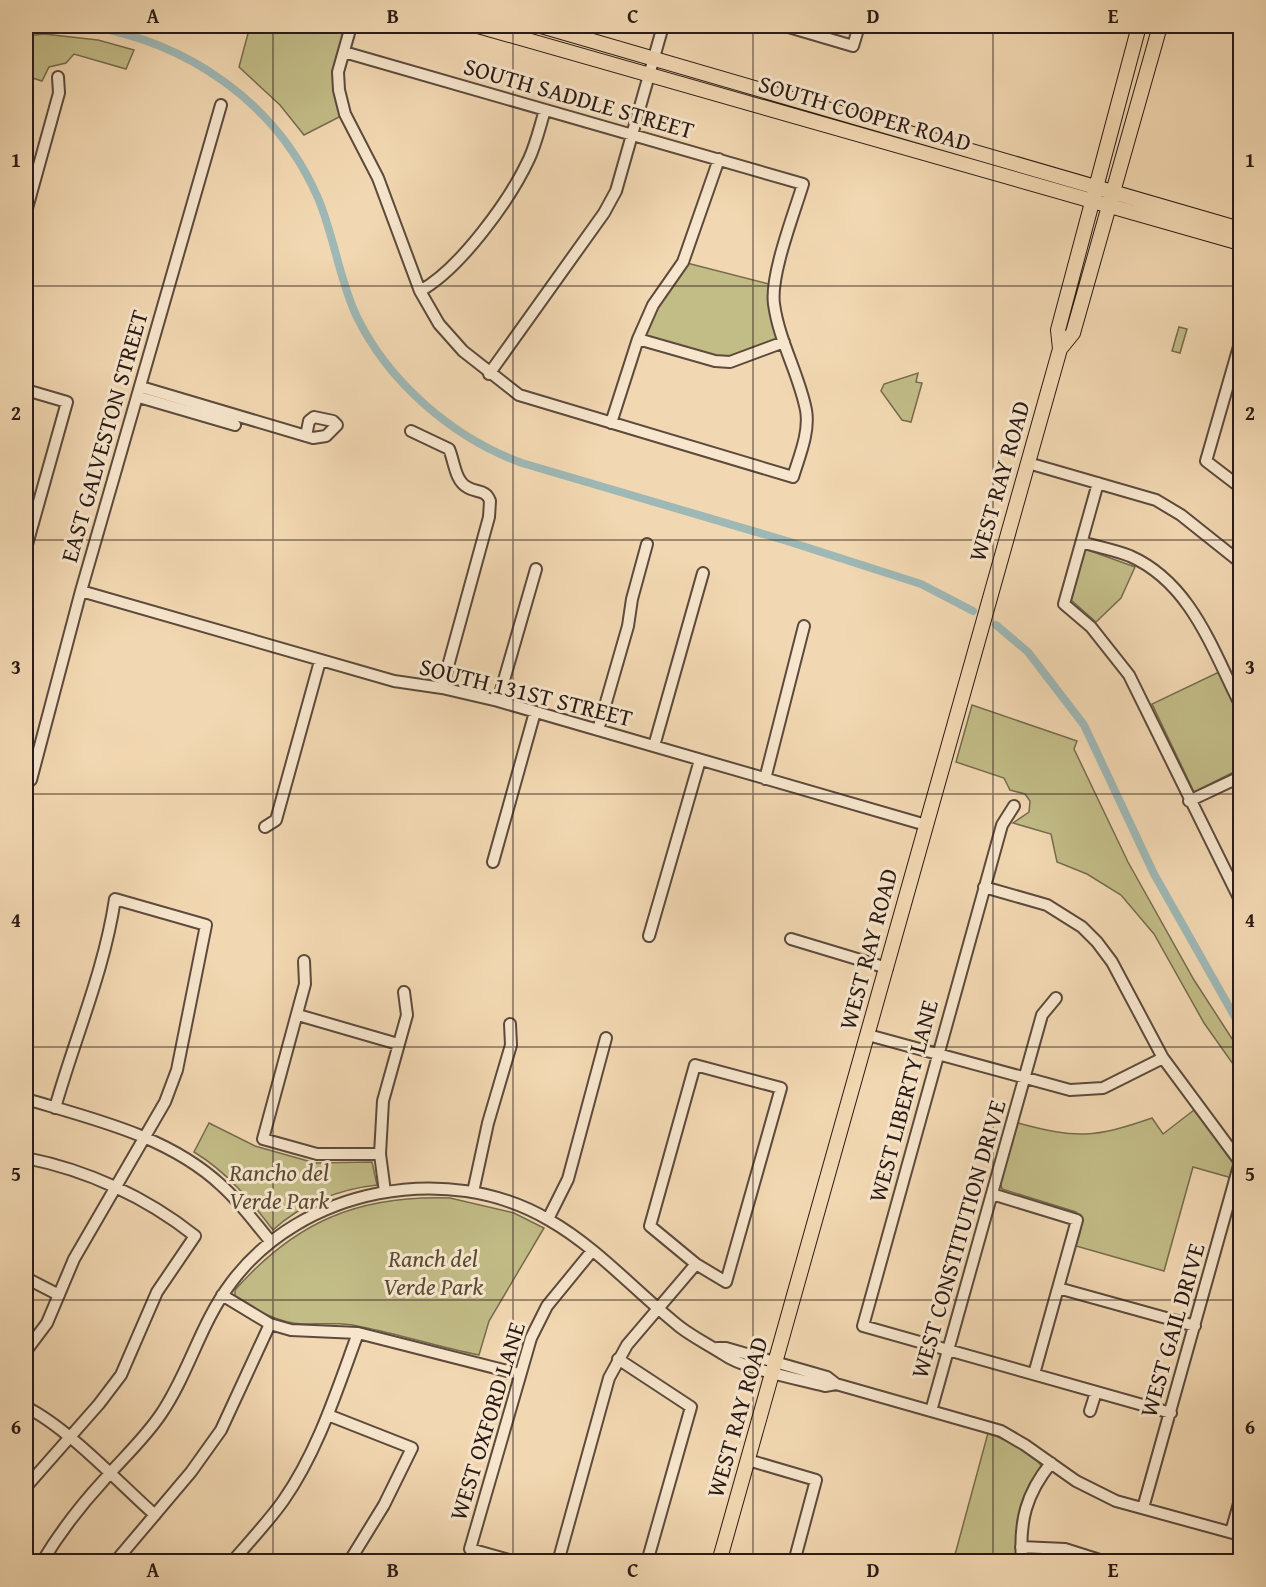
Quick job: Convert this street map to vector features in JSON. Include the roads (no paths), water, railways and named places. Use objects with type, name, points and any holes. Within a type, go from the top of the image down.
[{"type":"main road","name":"SOUTH COOPER ROAD","points":[[478,26],[1240,243]]},
{"type":"main road","name":"SOUTH COOPER ROAD","points":[[541,26],[1240,229]]},
{"type":"main road","name":"WEST RAY ROAD","points":[[1060,349],[1058,330],[1139,26]]},
{"type":"main road","name":"WEST RAY ROAD","points":[[719,1562],[1060,349],[1072,333],[1160,26]]},
{"type":"main road","points":[[890,144],[894,128]]},
{"type":"street","points":[[351,26],[338,72],[339,90],[345,114],[378,178],[420,291],[439,324],[463,351],[489,374],[519,395],[793,477],[805,434],[806,411],[784,342],[730,362],[715,361],[638,339]]},
{"type":"street","points":[[489,374],[604,213],[616,191],[663,26]]},
{"type":"street","points":[[785,26],[853,46],[859,26]]},
{"type":"street","name":"SOUTH SADDLE STREET","points":[[344,52],[803,184],[773,285],[774,304],[784,342]]},
{"type":"street","points":[[26,212],[30,177],[58,93],[58,77]]},
{"type":"street","name":"EAST GALVESTON STREET","points":[[31,780],[81,591],[140,392],[220,105]]},
{"type":"street","points":[[420,291],[439,280],[459,262],[517,183],[530,157],[545,110]]},
{"type":"street","points":[[611,423],[638,339],[653,304],[683,262],[719,159]]},
{"type":"street","points":[[1240,343],[1206,461],[1240,488]]},
{"type":"street","points":[[26,390],[67,402],[26,548]]},
{"type":"street","points":[[140,392],[235,425]]},
{"type":"street","points":[[140,392],[306,436]]},
{"type":"street","points":[[411,431],[449,449],[461,483],[485,493],[490,501],[489,517],[442,688]]},
{"type":"street","points":[[1028,463],[1156,500],[1181,515],[1240,562]]},
{"type":"street","points":[[1098,483],[1064,604],[1091,627],[1128,675],[1240,900]]},
{"type":"street","points":[[1082,542],[1129,556],[1165,578],[1177,590],[1204,629],[1240,704]]},
{"type":"street","points":[[598,730],[628,626],[632,599],[647,544]]},
{"type":"street","points":[[498,701],[536,569]]},
{"type":"street","points":[[654,746],[704,573]]},
{"type":"street","name":"SOUTH 131ST STREET","points":[[81,591],[394,681],[442,688],[498,701],[926,825]]},
{"type":"street","points":[[765,779],[804,626]]},
{"type":"street","points":[[265,827],[276,820],[320,661]]},
{"type":"street","points":[[493,862],[535,712]]},
{"type":"street","points":[[649,936],[700,760]]},
{"type":"street","points":[[1189,801],[1240,777]]},
{"type":"street","name":"WEST LIBERTY LANE","points":[[948,1350],[862,1326],[1002,825],[1014,806]]},
{"type":"street","points":[[984,887],[1047,905],[1082,927],[1112,962],[1163,1058],[1240,1162]]},
{"type":"street","points":[[26,1351],[42,1332],[74,1259],[165,1102],[177,1070],[206,925],[115,899],[105,953],[88,1010],[72,1046],[55,1108]]},
{"type":"street","points":[[790,939],[887,968]]},
{"type":"street","points":[[304,961],[305,984],[298,1015],[263,1139],[317,1154],[380,1154]]},
{"type":"street","points":[[385,1192],[380,1154],[383,1101],[407,1015],[404,992]]},
{"type":"street","name":"WEST CONSTITUTION DRIVE","points":[[931,1411],[1042,1015],[1056,998]]},
{"type":"street","points":[[298,1015],[398,1044]]},
{"type":"street","points":[[473,1192],[488,1123],[511,1045],[510,1024]]},
{"type":"street","points":[[868,1035],[1070,1090],[1103,1088],[1163,1058]]},
{"type":"street","points":[[548,1219],[568,1179],[606,1038]]},
{"type":"street","points":[[695,1065],[780,1088],[726,1282],[696,1264],[650,1226],[695,1065]]},
{"type":"street","points":[[26,1099],[114,1125],[187,1160],[223,1186],[271,1242]]},
{"type":"street","points":[[26,1158],[71,1170],[116,1187],[169,1216],[195,1236],[157,1292],[121,1375],[26,1487]]},
{"type":"street","name":"WEST GAIL DRIVE","points":[[1143,1508],[1240,1162]]},
{"type":"street","points":[[42,1562],[72,1517],[161,1415],[186,1367],[202,1329],[222,1295],[242,1269],[271,1242],[329,1209],[385,1192],[420,1188],[473,1192],[507,1201],[548,1219],[592,1251],[681,1328],[717,1348],[726,1348],[774,1367],[827,1377],[836,1384],[1001,1431],[1097,1492],[1143,1508],[1236,1533],[1240,1500]]},
{"type":"street","points":[[992,1194],[1077,1220],[1034,1374]]},
{"type":"street","name":"WEST OXFORD LANE","points":[[516,1562],[470,1549],[531,1338],[547,1306],[592,1251]]},
{"type":"street","points":[[558,1562],[609,1378],[618,1359],[696,1264]]},
{"type":"street","points":[[26,1278],[59,1295]]},
{"type":"street","points":[[1058,1288],[1195,1326]]},
{"type":"street","points":[[222,1295],[270,1324],[291,1330],[358,1333],[519,1374]]},
{"type":"street","points":[[115,1562],[191,1472],[221,1430],[270,1324]]},
{"type":"street","points":[[232,1562],[283,1501],[302,1470],[328,1415],[358,1333]]},
{"type":"street","points":[[948,1350],[1171,1413]]},
{"type":"street","points":[[618,1359],[691,1407],[647,1562]]},
{"type":"street","points":[[1090,1411],[1096,1392]]},
{"type":"street","points":[[26,1407],[41,1414],[69,1437],[155,1515]]},
{"type":"street","points":[[328,1415],[411,1448],[384,1505],[349,1562]]},
{"type":"street","points":[[748,1460],[816,1480],[794,1562]]},
{"type":"street","points":[[1022,1562],[1024,1511],[1030,1493],[1051,1463]]},
{"type":"street","points":[[1021,1547],[1065,1549],[1106,1562]]},
{"type":"waterway","points":[[88,26],[125,34],[160,46],[194,62],[225,82],[254,106],[279,133],[300,164],[318,198],[350,301],[369,340],[404,385],[425,405],[471,439],[522,463],[787,541],[921,584],[973,611]]},
{"type":"waterway","points":[[996,625],[1028,652],[1084,725],[1154,874],[1240,1026]]},
{"type":"park label","name":"Rancho del Verde Park","points":[[279,1186]]},
{"type":"park label","name":"Ranch del Verde Park","points":[[433,1272]]}]
